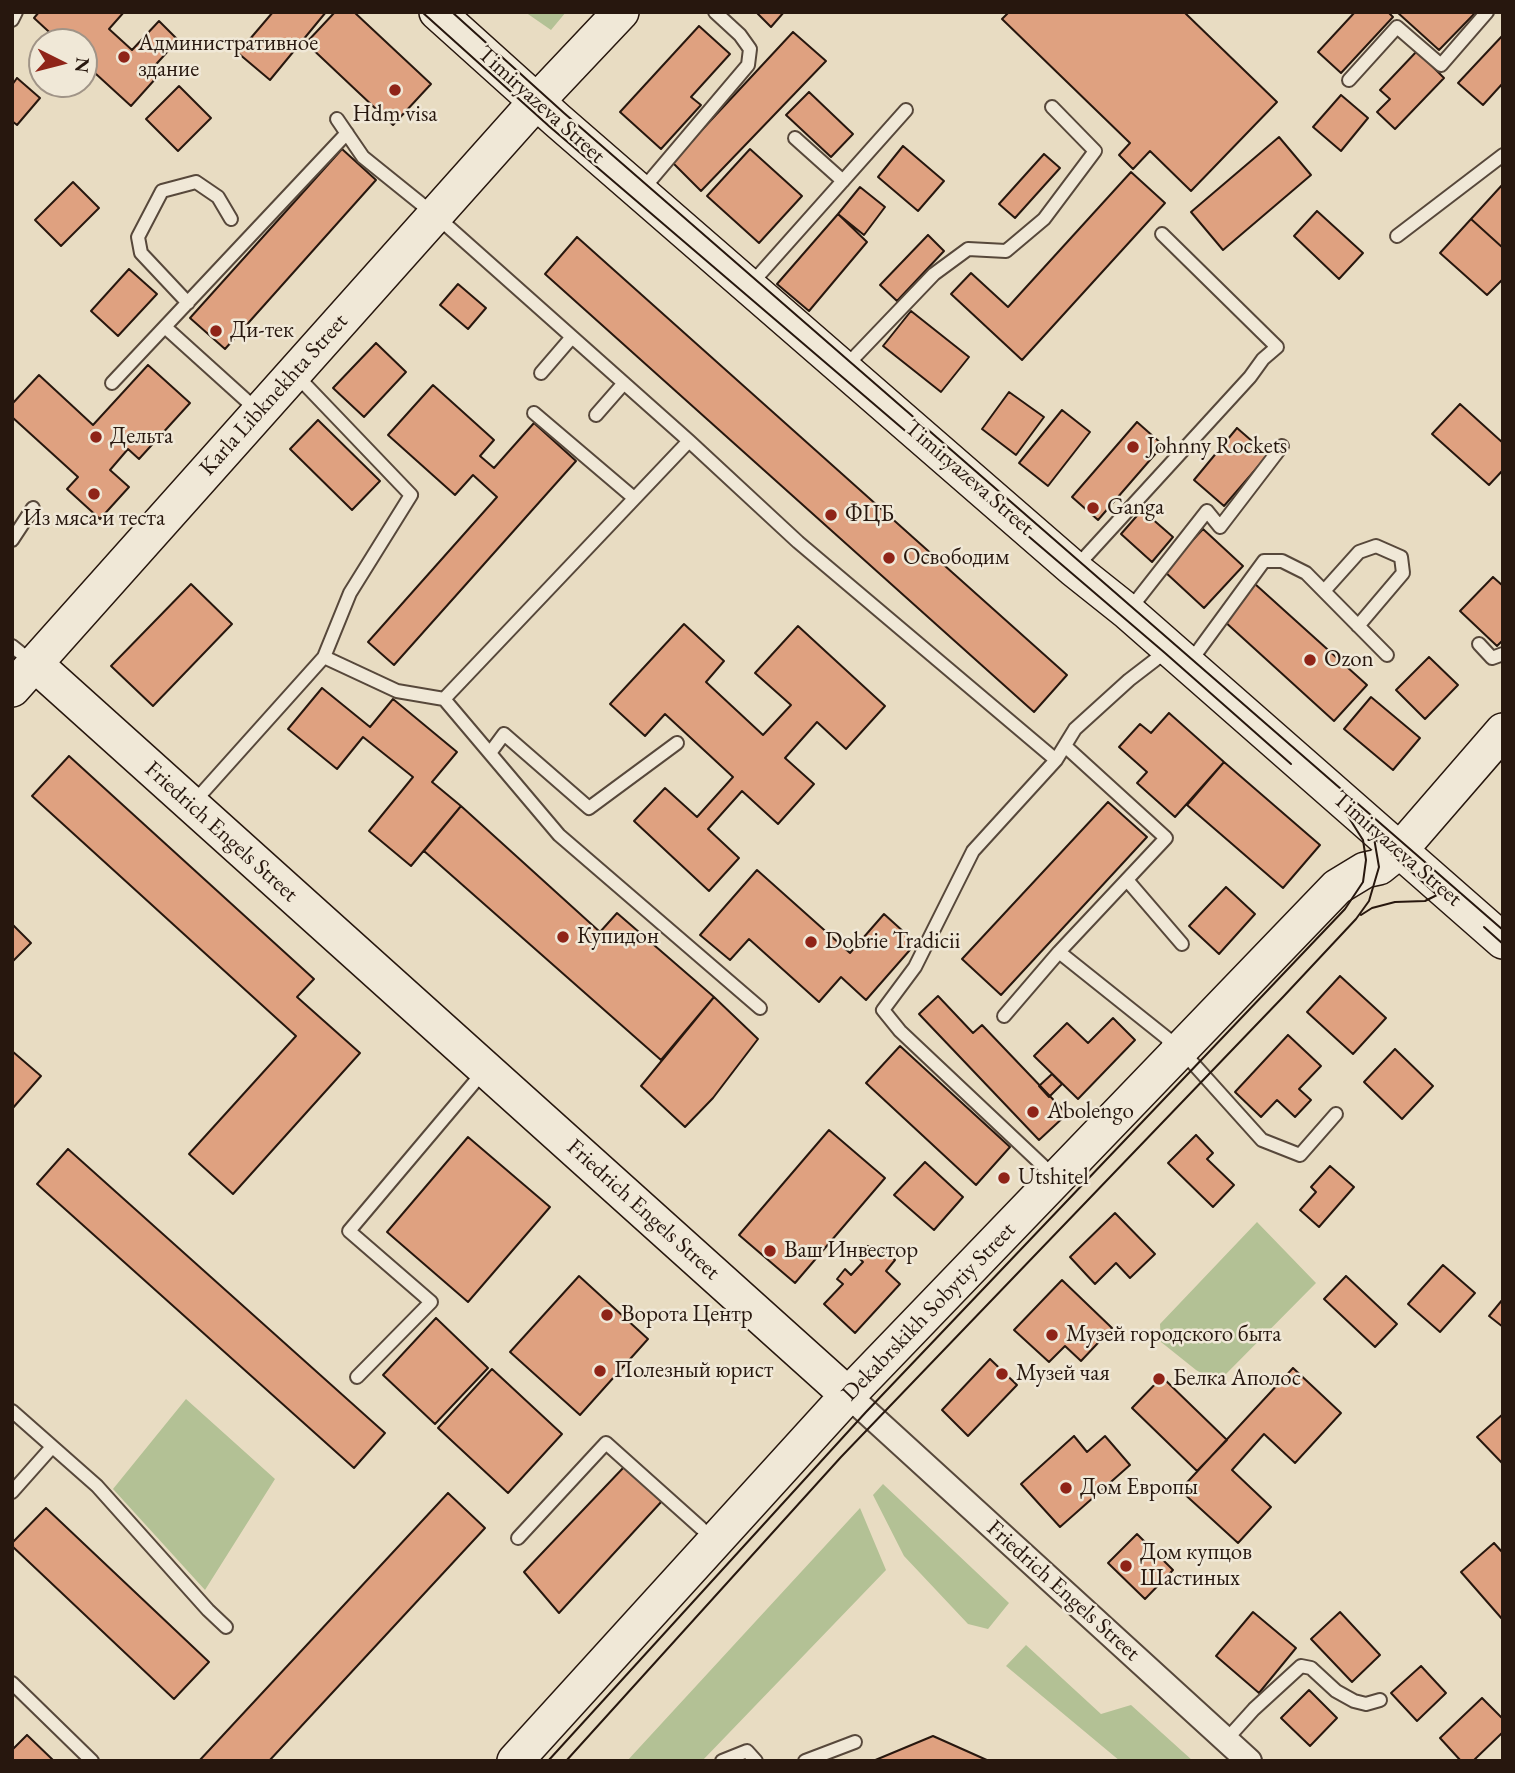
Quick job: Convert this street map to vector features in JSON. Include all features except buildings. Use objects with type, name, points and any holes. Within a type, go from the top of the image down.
[{"type":"street","name":"Timiryazeva Street","points":[[437,12],[536,102],[1074,569],[1128,612],[1503,941]]},
{"type":"street","name":"Karla Libknekhta Street","points":[[20,667],[259,412],[536,102],[621,12]]},
{"type":"street","name":"Friedrich Engels Street","points":[[20,667],[192,805],[848,1395],[1249,1761]]},
{"type":"street","name":"Dekabrskikh Sobytiy Street","points":[[515,1761],[848,1395],[1337,887],[1365,870],[1378,867],[1399,851],[1503,731]]},
{"type":"lane","points":[[12,20],[16,12]]},
{"type":"lane","points":[[640,192],[748,65],[750,49],[740,35],[715,12]]},
{"type":"lane","points":[[1349,80],[1397,27],[1441,65],[1487,12]]},
{"type":"lane","points":[[843,368],[934,274],[946,265],[968,249],[1006,251],[1044,219],[1095,151],[1052,107]]},
{"type":"lane","points":[[749,287],[906,110]]},
{"type":"lane","points":[[337,119],[363,157],[435,215],[807,550],[1056,760]]},
{"type":"lane","points":[[112,383],[347,132]]},
{"type":"lane","points":[[795,138],[843,181]]},
{"type":"lane","points":[[1397,236],[1503,155]]},
{"type":"lane","points":[[188,303],[141,253],[138,237],[162,191],[196,182],[218,197],[231,219]]},
{"type":"lane","points":[[1074,569],[1250,377],[1263,359],[1277,347],[1163,234]]},
{"type":"lane","points":[[165,327],[259,412]]},
{"type":"lane","points":[[541,373],[572,337]]},
{"type":"lane","points":[[192,805],[324,657],[350,593],[411,495],[294,373]]},
{"type":"lane","points":[[596,415],[624,383]]},
{"type":"lane","points":[[534,413],[634,498]]},
{"type":"lane","points":[[444,699],[689,441]]},
{"type":"lane","points":[[1128,612],[1207,511],[1220,527],[1282,446]]},
{"type":"lane","points":[[12,540],[33,508]]},
{"type":"lane","points":[[1324,591],[1359,552],[1376,546],[1401,557],[1403,573],[1358,626]]},
{"type":"lane","points":[[1057,1178],[900,1031],[883,1010],[915,967],[973,851],[1056,760],[1076,729],[1129,680],[1178,657],[1264,561],[1282,561],[1306,573],[1387,655]]},
{"type":"lane","points":[[1479,644],[1492,657],[1503,654]]},
{"type":"lane","points":[[324,657],[397,691],[444,699],[559,835],[760,1009]]},
{"type":"lane","points":[[490,753],[504,734],[589,808],[677,743]]},
{"type":"lane","points":[[1004,1016],[1059,952],[1166,838],[1065,746]]},
{"type":"lane","points":[[1126,880],[1182,944]]},
{"type":"lane","points":[[1059,952],[1168,1039],[1175,1056],[1262,1140],[1300,1155],[1336,1114]]},
{"type":"lane","points":[[357,1377],[431,1302],[349,1231],[486,1069]]},
{"type":"lane","points":[[12,1411],[97,1486],[226,1627]]},
{"type":"lane","points":[[517,1538],[606,1443],[701,1528]]},
{"type":"lane","points":[[12,1492],[52,1447]]},
{"type":"lane","points":[[1226,1740],[1254,1709],[1301,1666],[1311,1668],[1336,1691],[1354,1701],[1366,1704],[1380,1700]]},
{"type":"lane","points":[[12,1683],[92,1761]]},
{"type":"lane","points":[[805,1761],[855,1742]]},
{"type":"lane","points":[[722,1761],[747,1751],[756,1761]]},
{"type":"green space","points":[[525,12],[566,12],[551,30]]},
{"type":"green space","points":[[1257,1222],[1316,1283],[1223,1377],[1212,1379],[1196,1370],[1161,1342],[1160,1324]]},
{"type":"green space","points":[[186,1399],[275,1479],[205,1590],[113,1489]]},
{"type":"green space","points":[[883,1484],[1009,1603],[988,1629],[968,1624],[904,1556],[873,1495]]},
{"type":"green space","points":[[860,1508],[886,1570],[702,1761],[627,1761]]},
{"type":"green space","points":[[1026,1645],[1101,1714],[1131,1705],[1193,1761],[1120,1761],[1006,1666]]},
{"type":"tram line","points":[[422,12],[550,127],[1291,764]]},
{"type":"tram line","points":[[452,12],[564,113],[1503,930]]},
{"type":"tram line","points":[[548,1761],[866,1412],[1345,909],[1363,882],[1366,860],[1363,840],[1344,810]]},
{"type":"tram line","points":[[566,1761],[841,1457],[1356,919],[1369,901],[1379,867],[1374,838],[1361,811]]},
{"type":"tram line","points":[[1375,839],[1437,895]]},
{"type":"tram line","points":[[1361,915],[1372,908],[1395,902],[1425,901],[1437,895]]},
{"type":"tram line","points":[[1484,927],[1503,944]]},
{"type":"place","name":"Административное здание","points":[[124,57]]},
{"type":"place","name":"Hdm visa","points":[[395,90]]},
{"type":"place","name":"Ди-тек","points":[[216,331]]},
{"type":"place","name":"Дельта","points":[[96,437]]},
{"type":"place","name":"Johnny Rockets","points":[[1133,447]]},
{"type":"place","name":"Из мяса и теста","points":[[94,494]]},
{"type":"place","name":"Ganga","points":[[1093,508]]},
{"type":"place","name":"ФЦБ","points":[[831,515]]},
{"type":"place","name":"Освободим","points":[[889,558]]},
{"type":"place","name":"Ozon","points":[[1310,660]]},
{"type":"place","name":"Купидон","points":[[563,937]]},
{"type":"place","name":"Dobrie Tradicii","points":[[811,942]]},
{"type":"place","name":"Abolengo","points":[[1033,1112]]},
{"type":"place","name":"Utshitel","points":[[1004,1178]]},
{"type":"place","name":"Ваш Инвестор","points":[[770,1251]]},
{"type":"place","name":"Ворота Центр","points":[[607,1315]]},
{"type":"place","name":"Музей городского быта","points":[[1052,1335]]},
{"type":"place","name":"Полезный юрист","points":[[600,1371]]},
{"type":"place","name":"Музей чая","points":[[1002,1374]]},
{"type":"place","name":"Белка Аполос","points":[[1159,1379]]},
{"type":"place","name":"Дом Европы","points":[[1066,1488]]},
{"type":"place","name":"Дом купцов Шастиных","points":[[1126,1566]]}]
